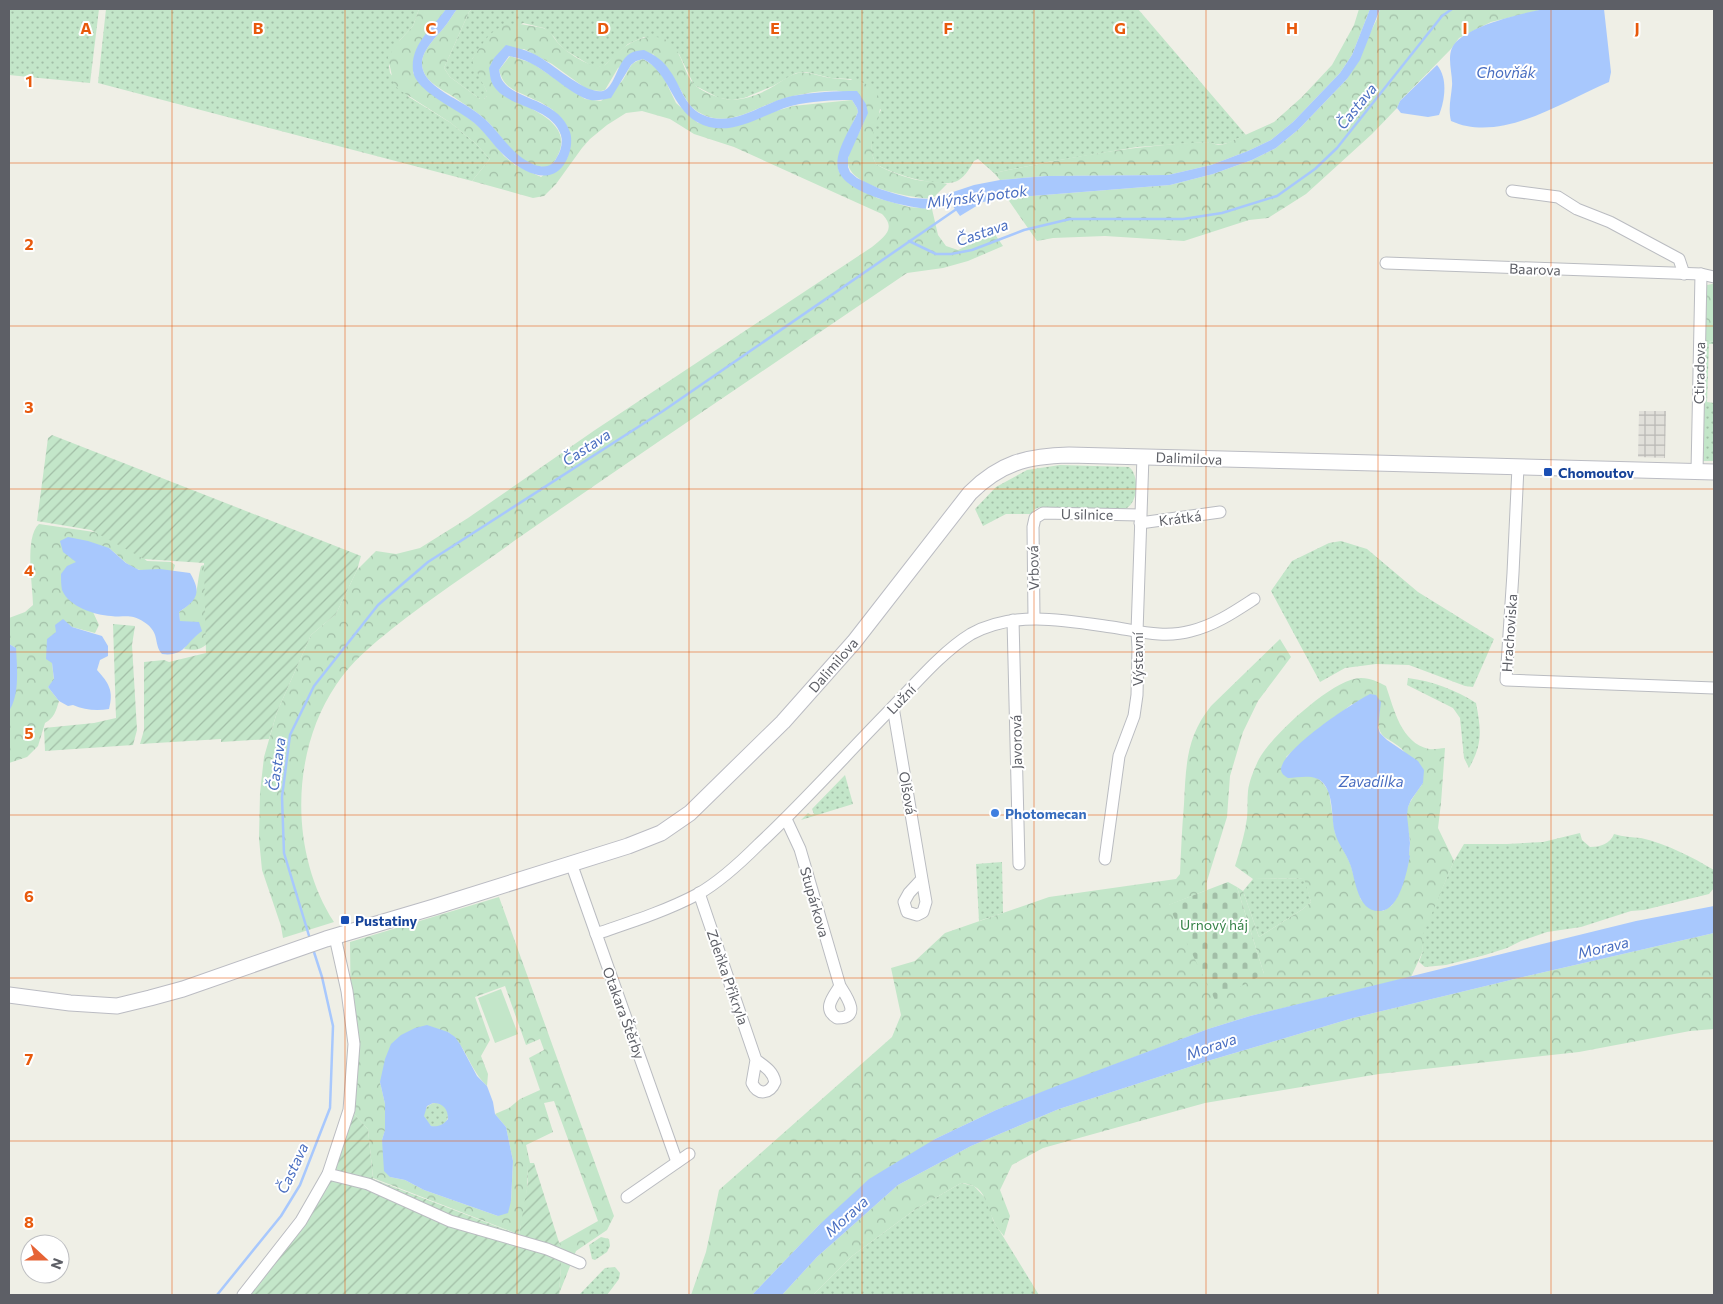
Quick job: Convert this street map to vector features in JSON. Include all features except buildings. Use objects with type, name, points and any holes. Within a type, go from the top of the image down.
[{"type":"main road","name":"Dalimilova","points":[[9,995],[70,1004],[117,1006],[183,989],[331,938],[642,841],[660,833],[679,822],[784,722],[854,642],[970,493],[986,478],[1010,464],[1037,457],[1069,455],[1714,472]]},
{"type":"street","points":[[1512,191],[1558,197],[1577,209],[1610,222],[1679,259],[1684,274]]},
{"type":"street","name":"Baarova","points":[[1386,264],[1701,274],[1714,277]]},
{"type":"street","name":"Ctiradova","points":[[1697,471],[1701,274]]},
{"type":"street","name":"Výstavní","points":[[1105,859],[1118,756],[1134,716],[1137,695],[1137,632],[1143,456]]},
{"type":"street","name":"Hrachoviska","points":[[1518,467],[1506,680],[1714,688]]},
{"type":"street","name":"Krátká","points":[[1140,519],[1220,512]]},
{"type":"street","name":"U silnice","points":[[1036,518],[1043,514],[1140,519]]},
{"type":"street","name":"Vrbová","points":[[1034,618],[1033,527],[1036,518]]},
{"type":"street","name":"Lužní","points":[[596,934],[656,914],[699,893],[721,878],[786,819],[940,659],[971,634],[1001,622],[1034,618],[1068,621],[1152,634],[1191,632],[1220,621],[1254,599]]},
{"type":"street","name":"Javorová","points":[[1013,620],[1019,864]]},
{"type":"street","name":"Olšová","points":[[893,707],[922,879]]},
{"type":"street","name":"Stupárkova","points":[[786,819],[800,849],[840,986]]},
{"type":"street","name":"Otakara Štěrby","points":[[571,863],[677,1162]]},
{"type":"street","name":"Zdeňka Přikryla","points":[[699,893],[756,1060]]},
{"type":"street","points":[[242,1295],[301,1221],[328,1174],[349,1110],[354,1044],[347,991],[331,938]]},
{"type":"street","points":[[627,1197],[689,1154]]},
{"type":"street","points":[[328,1174],[368,1184],[450,1222],[547,1249],[580,1263]]},
{"type":"shaded area","points":[[1639,411],[1666,411],[1665,458],[1638,457]]},
{"type":"green space","points":[[9,9],[99,9],[90,83],[9,75]]},
{"type":"green space","points":[[106,9],[419,9],[413,26],[400,40],[389,66],[390,73],[409,97],[451,123],[475,143],[490,159],[472,181],[98,83]]},
{"type":"green space","points":[[419,9],[446,9],[420,44],[416,52],[413,73],[482,129],[504,156],[515,165],[541,177],[568,157],[553,110],[512,89],[501,77],[499,70],[510,56],[532,63],[585,99],[601,101],[622,81],[631,65],[643,59],[654,66],[663,76],[676,103],[698,123],[776,111],[793,106],[852,100],[858,112],[847,135],[838,170],[877,198],[909,207],[932,209],[938,235],[946,246],[958,250],[994,233],[1003,246],[968,261],[943,268],[907,273],[438,594],[362,654],[336,685],[321,712],[310,741],[304,772],[301,804],[303,835],[309,866],[320,895],[334,922],[283,938],[281,926],[262,870],[259,839],[260,793],[264,757],[277,712],[311,635],[336,614],[357,570],[376,551],[396,554],[420,548],[468,518],[595,430],[872,247],[884,236],[889,228],[882,214],[734,147],[694,134],[670,119],[642,111],[626,113],[590,139],[556,184],[544,196],[533,198],[472,181],[490,159],[475,143],[451,123],[398,89],[393,81],[388,57],[413,26]]},
{"type":"green space","points":[[457,9],[472,9],[444,68],[450,77],[480,99],[484,99],[487,96],[487,92],[472,59],[490,35],[498,28],[508,24],[546,29],[567,51],[579,59],[596,66],[606,64],[630,43],[646,37],[659,37],[672,44],[687,74],[696,86],[721,98],[735,100],[749,97],[798,73],[854,80],[868,85],[877,93],[880,102],[880,111],[872,141],[872,152],[876,164],[913,179],[947,184],[932,199],[881,189],[857,177],[850,169],[848,159],[862,127],[866,104],[839,91],[823,91],[789,97],[734,117],[715,118],[704,115],[687,102],[673,78],[653,54],[618,68],[605,90],[601,91],[588,90],[552,64],[524,49],[494,58],[500,92],[544,116],[554,124],[560,133],[561,144],[554,161],[545,167],[534,165],[518,156],[484,118],[436,86],[425,75],[422,64],[423,57]]},
{"type":"green space","points":[[472,9],[1138,9],[1246,135],[1223,144],[1208,142],[1137,147],[994,173],[978,159],[974,161],[966,174],[959,180],[951,183],[930,182],[893,172],[876,164],[871,144],[875,123],[881,110],[851,79],[831,78],[806,72],[796,73],[773,86],[744,98],[732,100],[719,98],[694,85],[679,54],[644,37],[628,44],[604,66],[598,67],[590,65],[565,50],[544,28],[523,23],[477,53],[472,59],[487,92],[487,96],[484,99],[480,99],[450,77],[444,68]]},
{"type":"green space","points":[[1359,9],[1370,9],[1352,55],[1340,73],[1293,122],[1271,140],[1248,151],[1211,165],[1168,175],[1046,176],[1000,180],[994,173],[1074,157],[1127,149],[1208,142],[1218,145],[1225,144],[1274,122],[1302,97],[1332,65],[1354,25]]},
{"type":"green space","points":[[1380,9],[1545,9],[1491,22],[1459,38],[1372,134],[1306,194],[1268,218],[1249,220],[1184,241],[1105,236],[1053,238],[1037,241],[1007,198],[1170,185],[1213,174],[1252,160],[1276,148],[1299,129],[1347,79],[1377,19]]},
{"type":"green space","points":[[1714,284],[1714,342],[1703,341],[1705,291],[1707,285]]},
{"type":"green space","points":[[1703,341],[1714,342],[1714,344],[1709,344],[1707,402],[1714,403],[1714,461],[1702,461]]},
{"type":"green space","points":[[52,435],[361,556],[357,570],[336,614],[311,635],[277,712],[269,739],[221,742],[221,739],[140,744],[144,730],[144,662],[164,660],[169,662],[206,653],[204,563],[144,559],[91,530],[37,521],[48,438]]},
{"type":"green space","points":[[1060,465],[1129,467],[1135,477],[1135,497],[1128,508],[1122,510],[1040,507],[1031,514],[1006,514],[983,526],[975,509],[996,487],[1027,470]]},
{"type":"green space","points":[[39,524],[101,533],[123,542],[147,561],[171,562],[175,565],[173,572],[137,569],[109,548],[76,562],[85,609],[93,612],[99,625],[95,633],[72,627],[56,632],[52,663],[54,680],[48,687],[59,701],[57,708],[53,716],[45,723],[38,746],[27,757],[9,763],[9,711],[15,694],[16,648],[9,644],[9,618],[25,612],[33,605],[30,562],[34,530]]},
{"type":"green space","points":[[1341,541],[1367,549],[1418,592],[1494,639],[1473,687],[1465,686],[1409,665],[1376,664],[1345,668],[1320,682],[1271,591],[1292,561],[1329,543]]},
{"type":"green space","points":[[207,564],[207,644],[196,650],[184,649],[192,637],[180,622],[179,612],[194,597],[201,566]]},
{"type":"green space","points":[[113,624],[135,626],[132,645],[137,730],[133,745],[45,751],[44,728],[94,723],[116,718]]},
{"type":"green space","points":[[1280,639],[1291,657],[1258,701],[1243,732],[1230,776],[1227,817],[1207,881],[1207,890],[1169,905],[1264,974],[1237,887],[1243,891],[1259,937],[1311,902],[1304,878],[1253,879],[1235,866],[1246,824],[1248,794],[1252,774],[1257,762],[1276,736],[1320,697],[1350,680],[1361,678],[1371,679],[1386,686],[1400,724],[1419,746],[1429,749],[1445,748],[1438,828],[1454,861],[1422,937],[1423,951],[1411,977],[1250,1016],[1208,1029],[996,1110],[935,1139],[819,1225],[752,1295],[691,1295],[706,1252],[719,1190],[892,1037],[901,1015],[891,968],[915,961],[945,933],[1049,897],[1176,879],[1180,874],[1189,752],[1197,729],[1211,706]],"holes":[[[1352,704],[1378,717],[1378,724],[1382,734],[1402,749],[1423,783],[1407,810],[1406,818],[1410,847],[1401,884],[1392,905],[1383,911],[1361,900],[1350,863],[1335,833],[1329,792],[1317,778],[1310,776],[1286,757]]]},
{"type":"green space","points":[[1408,678],[1444,687],[1476,703],[1480,736],[1477,751],[1469,768],[1464,758],[1460,718],[1453,708],[1407,685]]},
{"type":"green space","points":[[845,775],[853,804],[801,820],[808,813],[814,814],[812,809]]},
{"type":"green space","points":[[1580,833],[1582,840],[1590,847],[1604,844],[1614,834],[1641,838],[1670,847],[1714,870],[1714,888],[1709,894],[1644,910],[1631,911],[1581,927],[1547,932],[1507,948],[1446,965],[1425,967],[1419,962],[1423,951],[1421,937],[1454,861],[1464,844],[1543,842]]},
{"type":"green space","points":[[1002,862],[1003,913],[979,921],[976,864]]},
{"type":"green space","points":[[1305,878],[1311,902],[1259,937],[1243,891],[1253,879]]},
{"type":"green space","name":"Urnový háj","points":[[1228,882],[1237,887],[1264,974],[1215,1000],[1168,905]]},
{"type":"green space","points":[[499,897],[614,1216],[607,1230],[576,1251],[559,1294],[562,1252],[559,1243],[598,1221],[554,1101],[544,1103],[553,1132],[526,1145],[530,1163],[528,1163],[526,1198],[520,1235],[373,1178],[368,1129],[352,1112],[350,942]],"holes":[[[505,986],[526,1045],[540,1039],[544,1050],[529,1058],[540,1090],[495,1114],[506,1127],[513,1161],[511,1201],[498,1216],[424,1190],[405,1180],[390,1177],[382,1140],[385,1130],[385,1104],[380,1082],[448,1032],[460,1044],[476,1072],[487,1086],[488,1074],[481,1056],[490,1040],[475,997]]]},
{"type":"green space","points":[[1714,933],[1714,1029],[1690,1031],[1579,1052],[1379,1074],[1205,1103],[1043,1148],[1012,1165],[1000,1190],[1010,1216],[1004,1236],[995,1223],[980,1191],[969,1184],[961,1183],[913,1211],[852,1256],[813,1295],[782,1295],[817,1257],[898,1185],[971,1146],[1059,1109],[1211,1060],[1353,1018]]},
{"type":"green space","points":[[501,989],[518,1034],[495,1043],[478,998]]},
{"type":"green space","points":[[436,1103],[441,1104],[447,1110],[447,1120],[441,1126],[436,1127],[431,1126],[425,1120],[424,1115],[425,1110],[431,1104]]},
{"type":"green space","points":[[352,1112],[368,1129],[373,1179],[519,1235],[528,1182],[528,1163],[534,1163],[562,1252],[559,1295],[245,1295],[303,1222]]},
{"type":"green space","points":[[961,1183],[974,1186],[987,1200],[993,1220],[1039,1295],[813,1295],[852,1256],[913,1211]]},
{"type":"green space","points":[[601,1237],[609,1239],[610,1246],[607,1252],[595,1260],[592,1259],[589,1245]]},
{"type":"green space","points":[[615,1267],[620,1273],[619,1279],[607,1295],[579,1295],[605,1268]]},
{"type":"water","name":"Mlýnský potok","points":[[446,9],[457,9],[423,57],[422,64],[426,77],[446,94],[482,117],[515,152],[535,165],[545,166],[553,163],[561,149],[561,135],[547,117],[507,98],[492,83],[489,68],[494,58],[506,45],[536,55],[569,78],[596,91],[603,91],[611,84],[623,60],[628,55],[644,50],[665,64],[683,95],[695,110],[713,118],[736,117],[792,96],[857,91],[866,104],[868,113],[848,158],[850,172],[857,178],[880,189],[911,198],[932,199],[974,185],[1000,180],[1046,176],[1168,175],[1211,165],[1248,151],[1271,140],[1293,122],[1340,73],[1352,55],[1370,9],[1380,9],[1360,60],[1347,79],[1299,129],[1276,148],[1252,160],[1213,174],[1170,185],[1007,198],[983,202],[960,216],[952,205],[930,209],[907,206],[878,198],[852,186],[843,178],[838,169],[837,162],[844,140],[858,112],[852,100],[798,104],[733,127],[709,127],[688,116],[659,73],[643,59],[631,65],[611,98],[594,100],[574,93],[530,63],[509,56],[499,70],[502,80],[516,92],[556,112],[564,121],[571,136],[569,155],[560,169],[553,174],[545,176],[528,172],[506,157],[474,123],[428,92],[415,78],[413,61],[415,53],[424,37]]},
{"type":"water","name":"Chovňák","points":[[1545,9],[1604,9],[1611,72],[1609,82],[1552,109],[1511,124],[1471,127],[1451,121],[1452,82],[1450,57],[1452,48],[1458,40],[1479,27],[1493,22]]},
{"type":"water","points":[[1437,65],[1443,76],[1444,83],[1443,103],[1439,115],[1428,117],[1401,113],[1397,108],[1400,101]]},
{"type":"water","points":[[68,537],[109,548],[126,563],[139,570],[160,569],[190,573],[196,586],[196,596],[190,604],[179,612],[180,621],[199,622],[202,631],[181,651],[162,654],[153,630],[139,619],[98,614],[83,609],[70,601],[65,596],[61,586],[61,574],[67,566],[76,562],[63,552],[60,541]]},
{"type":"water","points":[[63,619],[72,627],[102,636],[108,646],[108,656],[100,660],[97,670],[105,679],[111,692],[109,709],[91,710],[73,705],[68,706],[59,701],[48,687],[54,679],[52,663],[46,659],[47,639],[56,632],[55,625]]},
{"type":"water","points":[[9,644],[16,648],[17,672],[15,697],[9,711]]},
{"type":"water","name":"Zavadilka","points":[[1370,694],[1376,695],[1381,702],[1378,727],[1380,733],[1418,761],[1424,770],[1423,783],[1408,807],[1410,856],[1405,879],[1393,904],[1388,909],[1381,911],[1367,907],[1362,901],[1350,864],[1335,833],[1331,801],[1324,784],[1312,777],[1288,778],[1282,774],[1281,769],[1285,760],[1305,739],[1348,707]]},
{"type":"water","name":"Morava","points":[[1714,906],[1714,933],[1353,1018],[1211,1060],[1059,1109],[971,1146],[898,1185],[817,1257],[782,1295],[752,1295],[819,1225],[869,1179],[935,1139],[996,1110],[1208,1029],[1250,1016],[1636,921]]},
{"type":"water","points":[[427,1025],[448,1032],[455,1037],[477,1076],[487,1086],[495,1114],[506,1127],[513,1161],[511,1201],[508,1213],[498,1216],[424,1190],[405,1180],[390,1177],[384,1171],[382,1140],[385,1130],[385,1104],[380,1082],[385,1059],[391,1044],[401,1035],[415,1028]],"holes":[[[433,1103],[440,1104],[447,1112],[448,1119],[441,1125],[431,1126],[424,1116],[427,1106]]]},
{"type":"waterway","name":"Častava","points":[[909,241],[936,254],[951,254],[972,250],[1024,230],[1070,219],[1183,219],[1222,213],[1277,196],[1315,169],[1337,148],[1442,16],[1452,9]]},
{"type":"waterway","name":"Častava","points":[[310,939],[284,853],[282,797],[290,735],[314,686],[378,605],[428,562],[663,411],[958,208]]},
{"type":"waterway","name":"Častava","points":[[217,1295],[281,1216],[300,1185],[330,1108],[333,1026],[322,977],[313,949]]},
{"type":"place","name":"Chomoutov","points":[[1548,472]]},
{"type":"place","name":"Photomecan","points":[[995,813]]},
{"type":"place","name":"Pustatiny","points":[[345,920]]}]
